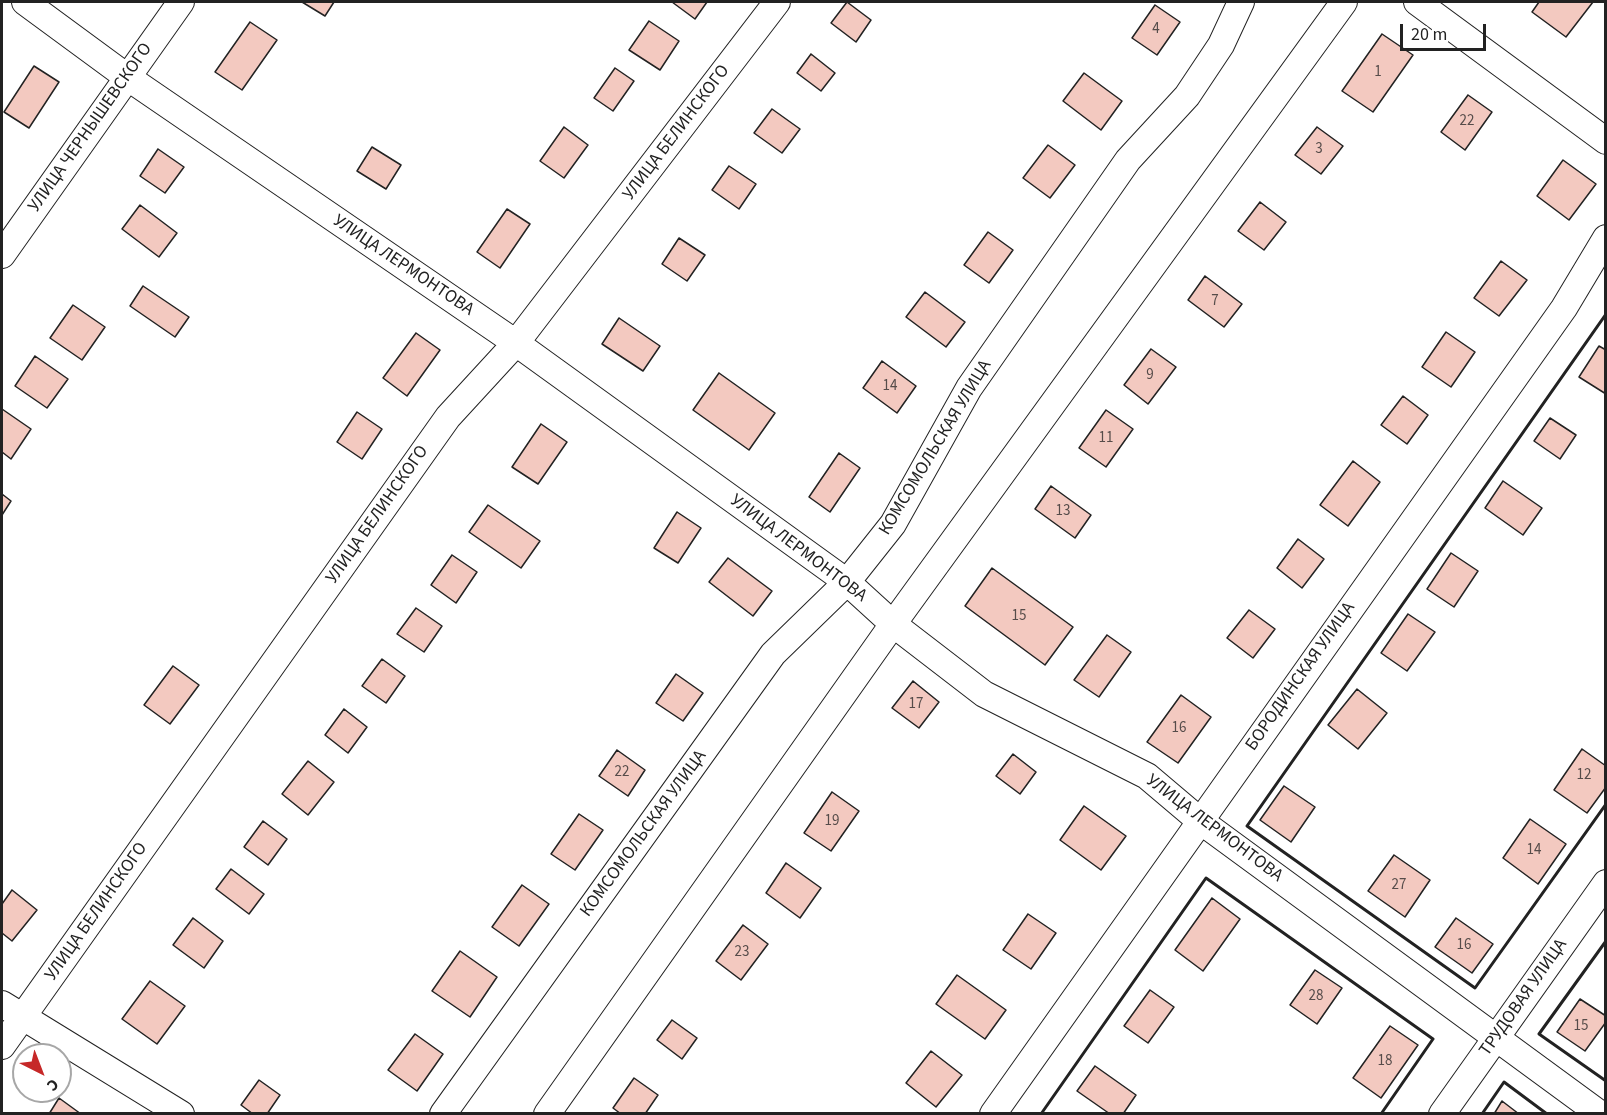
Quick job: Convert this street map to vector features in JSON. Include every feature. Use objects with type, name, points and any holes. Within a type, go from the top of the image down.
[{"type":"street","name":"УЛИЦА ЛЕРМОНТОВА","points":[[25,2],[127,77],[516,343],[847,582],[893,624],[984,694],[1147,776],[1199,820],[1600,1113]]},
{"type":"street","name":"УЛИЦА ЧЕРНЫШЕВСКОГО","points":[[2,255],[181,2]]},
{"type":"street","name":"УЛИЦА БЕЛИНСКОГО","points":[[2,1046],[12,1011],[448,417],[516,343],[777,2]]},
{"type":"street","name":"КОМСОМОЛЬСКАЯ УЛИЦА","points":[[443,1113],[774,654],[847,582],[893,524],[969,388],[1128,160],[1187,96],[1221,45],[1241,2]]},
{"type":"street","points":[[547,1113],[893,624],[1344,2]]},
{"type":"street","points":[[1417,2],[1605,141]]},
{"type":"street","name":"БОРОДИНСКАЯ УЛИЦА","points":[[993,1113],[1564,308],[1605,238]]},
{"type":"street","name":"ТРУДОВАЯ УЛИЦА","points":[[1442,1113],[1605,883]]},
{"type":"street","points":[[12,1011],[181,1113]]},
{"type":"building","points":[[302,2],[334,2],[325,16]]},
{"type":"building","points":[[672,2],[707,2],[695,19]]},
{"type":"building","points":[[847,2],[871,20],[856,42],[831,23]]},
{"type":"building","points":[[1539,2],[1593,2],[1566,37],[1532,12]]},
{"type":"building","points":[[1155,5],[1180,22],[1157,55],[1132,38]]},
{"type":"building","points":[[649,21],[679,41],[660,70],[629,50]]},
{"type":"building","points":[[250,22],[277,40],[242,90],[215,72]]},
{"type":"building","points":[[1382,34],[1413,55],[1373,112],[1342,91]]},
{"type":"building","points":[[811,54],[835,73],[821,91],[797,73]]},
{"type":"building","points":[[34,66],[59,82],[29,128],[4,112]]},
{"type":"building","points":[[615,68],[634,81],[613,111],[594,98]]},
{"type":"building","points":[[1084,73],[1122,101],[1101,130],[1063,101]]},
{"type":"building","points":[[1468,95],[1492,112],[1465,150],[1441,132]]},
{"type":"building","points":[[772,109],[800,129],[782,153],[754,133]]},
{"type":"building","points":[[564,127],[588,145],[564,178],[540,161]]},
{"type":"building","points":[[1317,127],[1343,146],[1321,174],[1295,155]]},
{"type":"building","points":[[1048,145],[1075,165],[1050,198],[1023,178]]},
{"type":"building","points":[[372,147],[401,165],[386,189],[357,171]]},
{"type":"building","points":[[158,149],[184,167],[165,193],[140,176]]},
{"type":"building","points":[[1563,160],[1596,184],[1569,220],[1537,196]]},
{"type":"building","points":[[729,166],[756,184],[739,209],[712,190]]},
{"type":"building","points":[[1260,202],[1286,222],[1264,250],[1238,231]]},
{"type":"building","points":[[140,205],[177,233],[159,257],[122,229]]},
{"type":"building","points":[[507,209],[530,224],[500,268],[477,252]]},
{"type":"building","points":[[988,232],[1013,250],[989,283],[964,265]]},
{"type":"building","points":[[679,238],[705,255],[687,281],[662,264]]},
{"type":"building","points":[[1501,261],[1527,280],[1499,316],[1474,298]]},
{"type":"building","points":[[1205,276],[1242,304],[1224,327],[1188,300]]},
{"type":"building","points":[[143,286],[189,317],[175,337],[130,306]]},
{"type":"building","points":[[925,292],[965,322],[946,347],[906,317]]},
{"type":"building","points":[[73,305],[105,327],[82,360],[50,338]]},
{"type":"building","points":[[619,318],[660,346],[643,371],[602,344]]},
{"type":"building","points":[[1446,332],[1475,352],[1451,387],[1422,367]]},
{"type":"building","points":[[416,333],[440,350],[407,396],[383,378]]},
{"type":"building","points":[[1599,346],[1606,350],[1606,394],[1579,377]]},
{"type":"building","points":[[1151,349],[1176,367],[1148,404],[1124,385]]},
{"type":"building","points":[[35,356],[68,379],[47,408],[15,386]]},
{"type":"building","points":[[882,361],[916,386],[897,413],[863,388]]},
{"type":"building","points":[[719,373],[775,413],[749,450],[693,410]]},
{"type":"building","points":[[1403,396],[1428,415],[1407,444],[1381,425]]},
{"type":"building","points":[[2,409],[31,429],[11,459],[2,452]]},
{"type":"building","points":[[1106,410],[1133,429],[1106,467],[1079,448]]},
{"type":"building","points":[[357,412],[382,429],[362,459],[337,442]]},
{"type":"building","points":[[1550,418],[1576,435],[1560,459],[1534,441]]},
{"type":"building","points":[[541,424],[567,442],[538,484],[512,467]]},
{"type":"building","points":[[839,453],[860,468],[830,512],[809,497]]},
{"type":"building","points":[[1353,461],[1380,482],[1348,526],[1320,505]]},
{"type":"building","points":[[1503,481],[1542,508],[1523,535],[1485,508]]},
{"type":"building","points":[[1051,486],[1091,515],[1075,538],[1035,509]]},
{"type":"building","points":[[2,494],[11,501],[2,515]]},
{"type":"building","points":[[488,505],[540,541],[521,568],[469,532]]},
{"type":"building","points":[[677,512],[701,528],[678,563],[654,548]]},
{"type":"building","points":[[1298,539],[1324,559],[1302,588],[1277,568]]},
{"type":"building","points":[[1451,553],[1478,571],[1454,607],[1427,589]]},
{"type":"building","points":[[452,555],[477,572],[456,603],[431,585]]},
{"type":"building","points":[[728,558],[772,591],[753,616],[709,582]]},
{"type":"building","points":[[992,568],[1073,627],[1045,665],[965,606]]},
{"type":"building","points":[[416,608],[442,626],[424,652],[397,634]]},
{"type":"building","points":[[1249,610],[1275,629],[1253,658],[1227,638]]},
{"type":"building","points":[[1408,614],[1435,632],[1407,671],[1381,653]]},
{"type":"building","points":[[1107,635],[1131,652],[1099,697],[1074,680]]},
{"type":"building","points":[[382,659],[405,676],[386,703],[362,686]]},
{"type":"building","points":[[173,666],[199,685],[170,724],[144,705]]},
{"type":"building","points":[[676,674],[703,693],[683,721],[656,703]]},
{"type":"building","points":[[913,681],[939,702],[919,728],[892,708]]},
{"type":"building","points":[[1357,689],[1387,713],[1358,749],[1328,725]]},
{"type":"building","points":[[1181,695],[1211,717],[1178,763],[1147,742]]},
{"type":"building","points":[[344,709],[367,727],[348,753],[325,735]]},
{"type":"building","points":[[1582,749],[1606,766],[1606,787],[1587,813],[1554,790]]},
{"type":"building","points":[[617,750],[645,770],[628,796],[599,776]]},
{"type":"building","points":[[1013,754],[1036,772],[1020,794],[996,776]]},
{"type":"building","points":[[308,761],[334,782],[308,815],[282,794]]},
{"type":"building","points":[[1284,786],[1315,807],[1291,842],[1260,820]]},
{"type":"building","points":[[832,792],[859,811],[831,851],[804,833]]},
{"type":"building","points":[[1084,806],[1126,836],[1101,870],[1060,840]]},
{"type":"building","points":[[579,814],[603,830],[575,870],[551,854]]},
{"type":"building","points":[[1530,819],[1566,844],[1538,884],[1503,858]]},
{"type":"building","points":[[263,821],[287,839],[268,865],[244,847]]},
{"type":"building","points":[[1394,855],[1430,880],[1405,917],[1368,891]]},
{"type":"building","points":[[786,863],[821,888],[800,918],[766,893]]},
{"type":"building","points":[[231,869],[264,894],[249,914],[216,889]]},
{"type":"building","points":[[522,885],[549,904],[519,946],[492,927]]},
{"type":"building","points":[[12,890],[37,910],[12,941],[2,933],[2,904]]},
{"type":"building","points":[[1212,898],[1240,919],[1203,971],[1175,950]]},
{"type":"building","points":[[1028,914],[1056,933],[1031,969],[1003,950]]},
{"type":"building","points":[[193,918],[223,941],[204,968],[173,945]]},
{"type":"building","points":[[1456,918],[1493,944],[1472,973],[1435,947]]},
{"type":"building","points":[[743,925],[768,944],[741,980],[716,961]]},
{"type":"building","points":[[460,951],[497,977],[470,1017],[432,991]]},
{"type":"building","points":[[1315,970],[1342,988],[1317,1024],[1290,1005]]},
{"type":"building","points":[[957,975],[1006,1010],[985,1039],[936,1004]]},
{"type":"building","points":[[150,981],[185,1006],[157,1044],[122,1019]]},
{"type":"building","points":[[1150,990],[1174,1007],[1148,1043],[1124,1026]]},
{"type":"building","points":[[1580,999],[1606,1016],[1606,1022],[1585,1051],[1557,1032]]},
{"type":"building","points":[[672,1020],[697,1038],[682,1059],[657,1040]]},
{"type":"building","points":[[1390,1026],[1418,1045],[1381,1098],[1353,1078]]},
{"type":"building","points":[[415,1034],[443,1054],[417,1091],[388,1070]]},
{"type":"building","points":[[931,1051],[962,1075],[936,1107],[906,1083]]},
{"type":"building","points":[[1095,1066],[1136,1095],[1123,1114],[1110,1114],[1077,1091]]},
{"type":"building","points":[[634,1078],[658,1095],[645,1114],[621,1114],[613,1108]]},
{"type":"building","points":[[259,1080],[280,1095],[267,1114],[253,1114],[241,1105]]},
{"type":"building","points":[[1502,1101],[1519,1114],[1494,1114]]},
{"type":"building","points":[[56,1103],[66,1103],[81,1114],[49,1114]]},
{"type":"wall","points":[[1606,314],[1247,826],[1475,988],[1606,804]]},
{"type":"wall","points":[[1041,1114],[1206,878],[1433,1039],[1381,1114]]},
{"type":"wall","points":[[1606,941],[1539,1034],[1606,1081]]},
{"type":"wall","points":[[1482,1114],[1504,1082],[1547,1114]]}]
